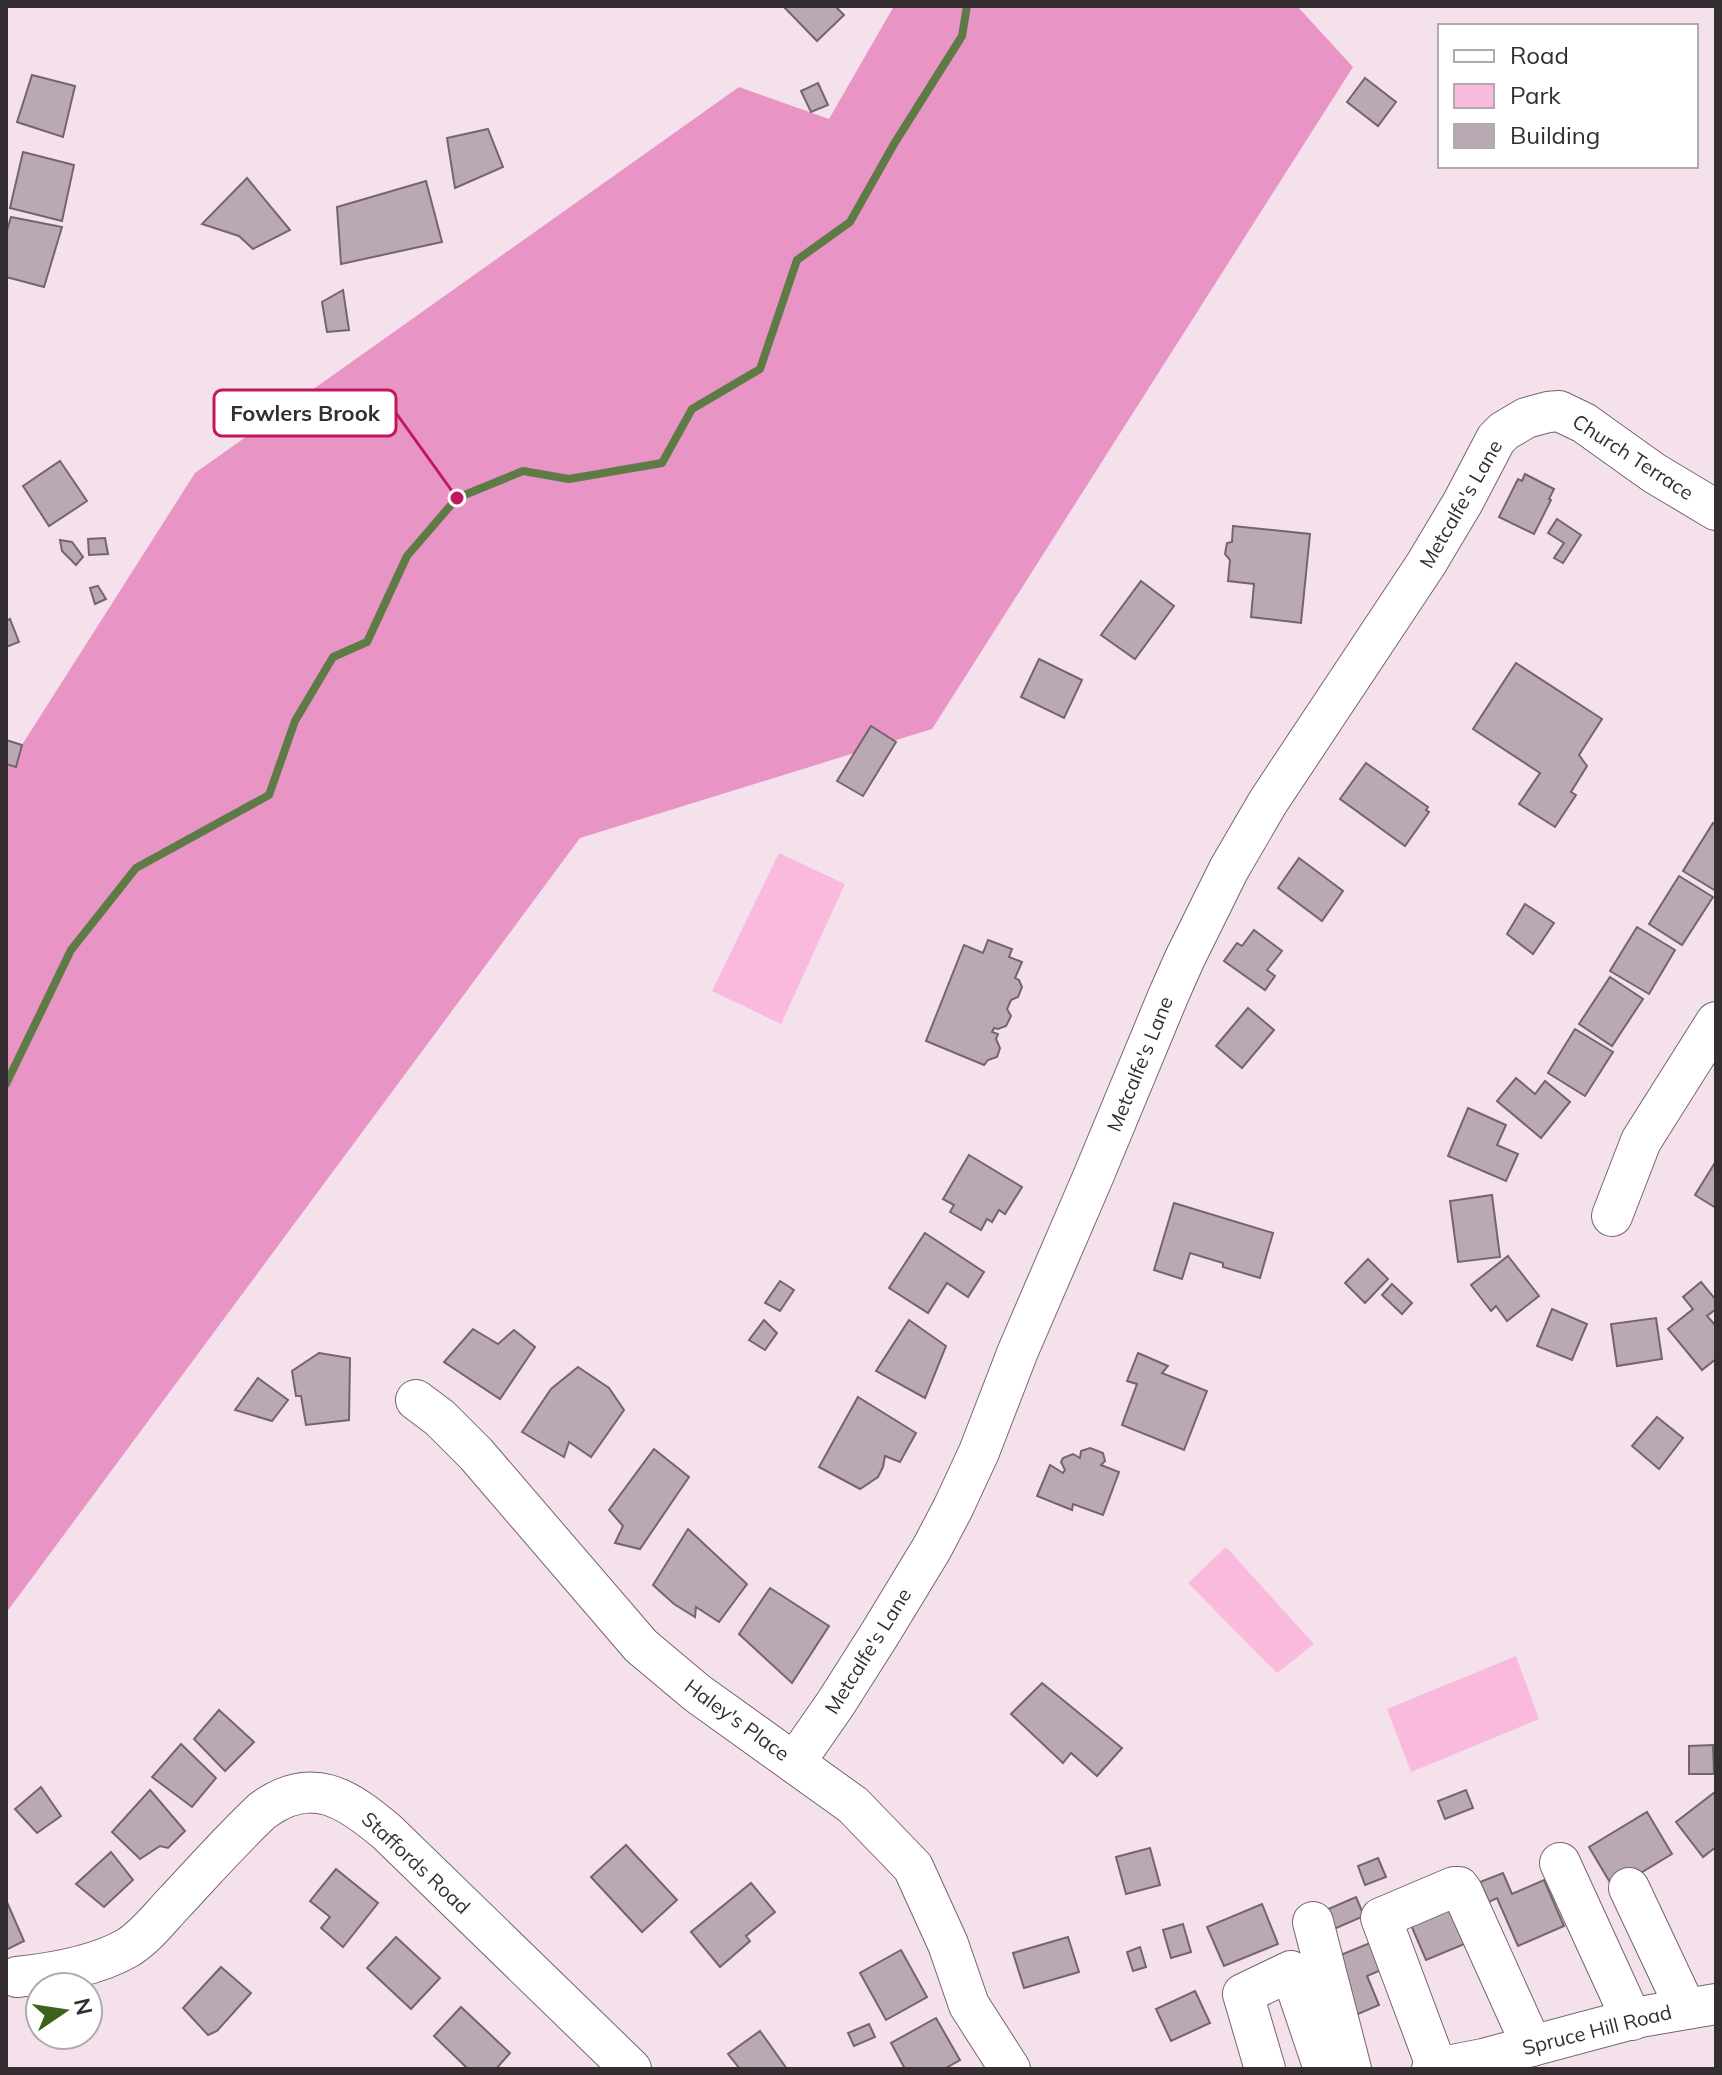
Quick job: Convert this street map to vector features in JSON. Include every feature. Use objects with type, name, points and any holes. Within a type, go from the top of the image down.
[{"type":"street","name":"Church Terrace","points":[[1548,412],[1559,411],[1584,423],[1654,473],[1716,510]]},
{"type":"street","name":"Metcalfe's Lane","points":[[795,1762],[881,1632],[953,1508],[1185,958],[1243,844],[1426,564],[1496,439],[1526,418],[1548,412]]},
{"type":"street","points":[[1612,1216],[1641,1141],[1716,1022]]},
{"type":"street","name":"Haley's Place","points":[[416,1400],[440,1418],[476,1454],[641,1646],[697,1693],[853,1805],[913,1867],[948,1944],[969,2005],[1010,2069]]},
{"type":"street","name":"Staffords Road","points":[[17,1977],[77,1966],[127,1948],[149,1930],[262,1811],[289,1795],[320,1793],[336,1796],[352,1805],[387,1832],[631,2069]]},
{"type":"street","points":[[1560,1863],[1632,2020]]},
{"type":"street","points":[[1434,2068],[1381,1918],[1454,1887],[1462,1891],[1532,2046]]},
{"type":"street","points":[[1629,1888],[1701,2007]]},
{"type":"street","points":[[1313,1922],[1351,2069]]},
{"type":"street","points":[[1265,2069],[1243,1994],[1291,1971],[1324,2069]]},
{"type":"street","name":"Spruce Hill Road","points":[[1434,2068],[1483,2059],[1632,2020],[1701,2007]]},
{"type":"green space","points":[[779,853],[845,884],[781,1024],[712,991]]},
{"type":"green space","points":[[1226,1547],[1314,1644],[1277,1673],[1188,1583]]},
{"type":"green space","points":[[1516,1656],[1539,1719],[1411,1772],[1387,1709]]},
{"type":"shaded area","points":[[894,6],[1297,6],[1353,67],[932,729],[580,838],[6,1613],[6,770],[195,473],[739,87],[829,119]]},
{"type":"building","points":[[783,6],[835,6],[844,15],[817,41]]},
{"type":"building","points":[[32,75],[75,86],[63,137],[17,122]]},
{"type":"building","points":[[1365,78],[1396,102],[1378,126],[1347,102]]},
{"type":"building","points":[[818,83],[828,105],[811,112],[801,91]]},
{"type":"building","points":[[488,129],[503,167],[455,188],[447,138]]},
{"type":"building","points":[[23,152],[74,165],[62,221],[10,208]]},
{"type":"building","points":[[247,178],[290,230],[253,249],[239,236],[202,224]]},
{"type":"building","points":[[426,181],[442,242],[341,264],[337,207]]},
{"type":"building","points":[[11,217],[62,227],[44,287],[6,277],[6,234]]},
{"type":"building","points":[[343,290],[349,330],[327,332],[322,302]]},
{"type":"building","points":[[60,461],[87,501],[49,526],[23,486]]},
{"type":"building","points":[[1525,474],[1554,489],[1534,534],[1499,517],[1518,479],[1522,481]]},
{"type":"building","points":[[1557,519],[1581,535],[1563,563],[1554,558],[1564,543],[1548,533]]},
{"type":"building","points":[[1233,526],[1310,534],[1301,623],[1251,617],[1254,584],[1228,581],[1230,560],[1225,554],[1227,543],[1232,542]]},
{"type":"building","points":[[105,538],[108,554],[89,555],[88,539]]},
{"type":"building","points":[[60,540],[72,542],[83,557],[76,565],[62,551]]},
{"type":"building","points":[[1141,581],[1174,606],[1135,659],[1101,635]]},
{"type":"building","points":[[98,586],[106,599],[95,604],[90,588]]},
{"type":"building","points":[[10,619],[19,642],[6,647],[6,621]]},
{"type":"building","points":[[1039,659],[1082,680],[1064,718],[1021,697]]},
{"type":"building","points":[[1516,663],[1602,719],[1579,755],[1587,766],[1571,792],[1576,795],[1555,827],[1519,804],[1540,773],[1473,729]]},
{"type":"building","points":[[871,726],[896,742],[863,796],[837,781]]},
{"type":"building","points":[[6,740],[22,745],[16,767],[6,764]]},
{"type":"building","points":[[1366,763],[1428,807],[1426,810],[1429,812],[1405,846],[1340,799]]},
{"type":"building","points":[[1713,823],[1716,825],[1716,891],[1683,871]]},
{"type":"building","points":[[1299,858],[1343,891],[1322,921],[1278,888]]},
{"type":"building","points":[[1679,876],[1713,897],[1682,945],[1649,924]]},
{"type":"building","points":[[1525,904],[1554,923],[1533,954],[1507,934]]},
{"type":"building","points":[[1637,927],[1675,950],[1649,994],[1610,971]]},
{"type":"building","points":[[1254,930],[1282,951],[1267,970],[1275,976],[1265,990],[1224,961],[1237,943],[1242,946]]},
{"type":"building","points":[[988,940],[1012,949],[1009,957],[1022,962],[1015,978],[1022,987],[1007,1009],[1011,1016],[1006,1026],[994,1028],[992,1032],[998,1034],[996,1039],[1000,1048],[997,1057],[984,1065],[926,1041],[964,945],[983,953]]},
{"type":"building","points":[[1610,977],[1643,999],[1612,1046],[1579,1024]]},
{"type":"building","points":[[1248,1008],[1274,1030],[1242,1068],[1216,1046]]},
{"type":"building","points":[[1575,1029],[1613,1052],[1585,1096],[1548,1073]]},
{"type":"building","points":[[1516,1078],[1535,1094],[1545,1081],[1570,1102],[1541,1138],[1497,1101]]},
{"type":"building","points":[[1468,1108],[1506,1125],[1497,1145],[1518,1154],[1506,1181],[1448,1156]]},
{"type":"building","points":[[969,1155],[1022,1187],[1005,1214],[999,1210],[992,1222],[987,1219],[981,1230],[950,1212],[954,1205],[943,1199]]},
{"type":"building","points":[[1716,1161],[1716,1208],[1695,1195]]},
{"type":"building","points":[[1492,1195],[1500,1257],[1458,1262],[1450,1201]]},
{"type":"building","points":[[1174,1203],[1273,1233],[1260,1278],[1190,1253],[1182,1279],[1154,1270]]},
{"type":"building","points":[[925,1233],[984,1272],[968,1297],[947,1283],[928,1313],[889,1288]]},
{"type":"building","points":[[1508,1256],[1539,1296],[1507,1321],[1496,1306],[1491,1311],[1471,1285]]},
{"type":"building","points":[[1368,1259],[1388,1279],[1365,1303],[1345,1283]]},
{"type":"building","points":[[780,1281],[794,1290],[780,1311],[765,1303]]},
{"type":"building","points":[[1701,1282],[1716,1300],[1716,1309],[1707,1316],[1716,1326],[1716,1359],[1702,1370],[1668,1329],[1693,1309],[1683,1297]]},
{"type":"building","points":[[1392,1284],[1412,1303],[1402,1314],[1382,1295]]},
{"type":"building","points":[[1552,1309],[1587,1324],[1572,1360],[1537,1346]]},
{"type":"building","points":[[1656,1318],[1662,1359],[1617,1366],[1611,1324]]},
{"type":"building","points":[[764,1320],[777,1333],[765,1350],[749,1340]]},
{"type":"building","points":[[909,1320],[946,1346],[925,1398],[876,1371]]},
{"type":"building","points":[[473,1329],[498,1344],[514,1330],[535,1347],[500,1399],[444,1362]]},
{"type":"building","points":[[319,1353],[350,1358],[349,1420],[306,1425],[301,1396],[296,1396],[292,1371]]},
{"type":"building","points":[[1138,1353],[1168,1366],[1162,1373],[1207,1391],[1184,1450],[1122,1425],[1137,1384],[1127,1381]]},
{"type":"building","points":[[578,1367],[609,1388],[624,1410],[591,1457],[569,1442],[564,1457],[522,1432],[551,1389]]},
{"type":"building","points":[[258,1378],[288,1400],[272,1421],[235,1410]]},
{"type":"building","points":[[858,1397],[916,1433],[900,1462],[885,1456],[878,1477],[860,1489],[819,1467]]},
{"type":"building","points":[[1657,1417],[1683,1438],[1659,1469],[1632,1446]]},
{"type":"building","points":[[1090,1448],[1103,1453],[1105,1461],[1101,1465],[1119,1472],[1103,1515],[1073,1504],[1072,1510],[1037,1496],[1050,1465],[1063,1473],[1063,1458],[1073,1454],[1080,1458],[1081,1451]]},
{"type":"building","points":[[654,1449],[689,1477],[640,1549],[615,1543],[623,1526],[609,1510]]},
{"type":"building","points":[[688,1529],[747,1584],[719,1622],[696,1607],[695,1617],[653,1585]]},
{"type":"building","points":[[770,1588],[829,1626],[792,1683],[739,1634]]},
{"type":"building","points":[[1042,1683],[1122,1748],[1097,1776],[1071,1753],[1063,1763],[1011,1714]]},
{"type":"building","points":[[219,1710],[254,1742],[225,1771],[194,1739]]},
{"type":"building","points":[[181,1744],[216,1778],[192,1807],[152,1777]]},
{"type":"building","points":[[1713,1745],[1714,1774],[1689,1774],[1689,1746]]},
{"type":"building","points":[[41,1787],[61,1816],[37,1833],[15,1809]]},
{"type":"building","points":[[150,1790],[185,1831],[168,1848],[160,1846],[140,1859],[112,1832]]},
{"type":"building","points":[[1466,1790],[1473,1808],[1445,1819],[1438,1801]]},
{"type":"building","points":[[1715,1792],[1716,1847],[1703,1857],[1676,1822]]},
{"type":"building","points":[[1647,1812],[1672,1854],[1614,1889],[1589,1847]]},
{"type":"building","points":[[626,1845],[677,1900],[642,1932],[591,1877]]},
{"type":"building","points":[[1150,1848],[1160,1885],[1126,1894],[1116,1857]]},
{"type":"building","points":[[111,1852],[133,1880],[104,1907],[76,1884]]},
{"type":"building","points":[[1378,1858],[1386,1877],[1365,1885],[1358,1866]]},
{"type":"building","points":[[336,1869],[378,1903],[343,1947],[321,1928],[330,1917],[310,1901]]},
{"type":"building","points":[[1503,1873],[1512,1894],[1544,1880],[1564,1926],[1518,1946],[1497,1898],[1489,1902],[1480,1882]]},
{"type":"building","points":[[751,1883],[775,1912],[746,1936],[750,1941],[720,1967],[691,1932]]},
{"type":"building","points":[[1356,1897],[1364,1916],[1334,1929],[1326,1910]]},
{"type":"building","points":[[6,1900],[24,1941],[6,1950]]},
{"type":"building","points":[[1262,1904],[1278,1944],[1224,1966],[1207,1927]]},
{"type":"building","points":[[1459,1905],[1474,1940],[1426,1960],[1411,1925]]},
{"type":"building","points":[[1183,1924],[1191,1952],[1171,1958],[1163,1930]]},
{"type":"building","points":[[396,1937],[440,1978],[411,2009],[367,1968]]},
{"type":"building","points":[[1068,1937],[1079,1972],[1024,1988],[1013,1953]]},
{"type":"building","points":[[1370,1943],[1381,1970],[1367,1976],[1379,2005],[1351,2017],[1333,1958]]},
{"type":"building","points":[[1140,1947],[1146,1967],[1133,1971],[1127,1952]]},
{"type":"building","points":[[901,1950],[927,1997],[886,2020],[860,1973]]},
{"type":"building","points":[[221,1967],[251,1993],[217,2031],[208,2035],[183,2008]]},
{"type":"building","points":[[1195,1991],[1210,2023],[1171,2041],[1156,2009]]},
{"type":"building","points":[[461,2007],[510,2053],[496,2069],[468,2069],[434,2036]]},
{"type":"building","points":[[936,2018],[960,2060],[944,2069],[905,2069],[891,2043]]},
{"type":"building","points":[[869,2024],[875,2037],[854,2046],[848,2033]]},
{"type":"building","points":[[760,2031],[787,2069],[740,2069],[728,2054]]},
{"type":"waterway","points":[[6,1084],[71,950],[136,868],[269,795],[295,721],[333,657],[367,642],[407,556],[457,498],[523,471],[569,479],[662,463],[692,409],[760,369],[797,260],[850,222],[894,144],[962,36],[967,6]]},
{"type":"place","name":"Fowlers Brook","points":[[457,498]]}]
